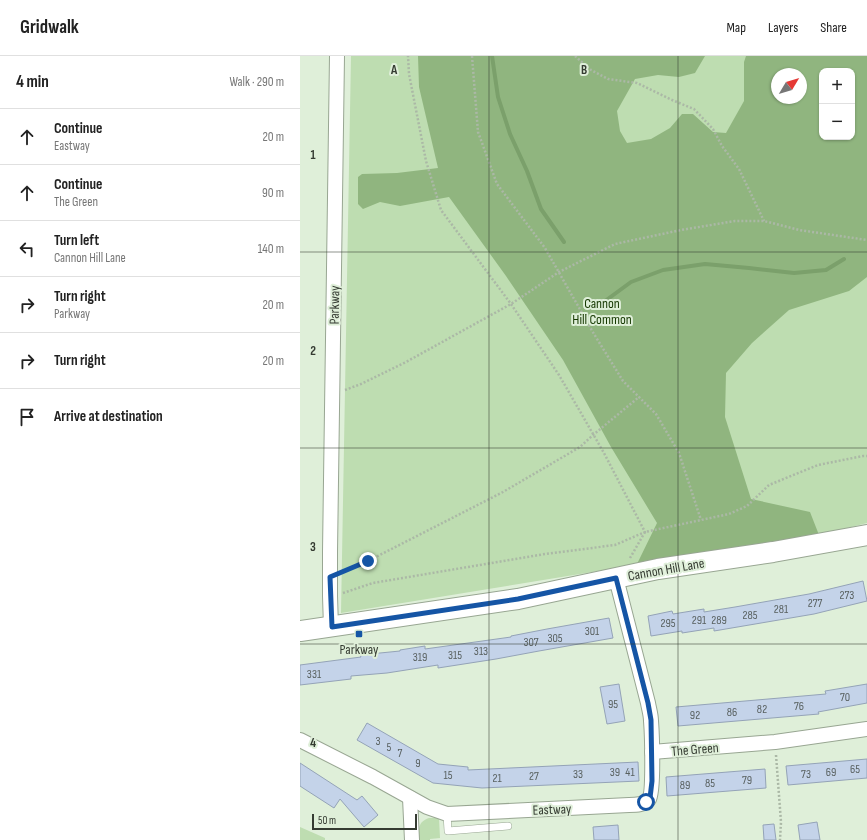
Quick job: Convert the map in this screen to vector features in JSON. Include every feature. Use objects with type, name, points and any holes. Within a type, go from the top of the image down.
[{"type":"street","name":"Parkway","points":[[332,627],[330,577],[337,56]]},
{"type":"street","name":"Cannon Hill Lane","points":[[300,631],[518,599],[658,569],[773,552],[867,535]]},
{"type":"street","name":"The Green","points":[[623,576],[651,720],[652,752],[775,742],[867,729]]},
{"type":"street","name":"Eastway","points":[[300,740],[373,777],[427,807],[447,814],[641,804],[650,798],[652,781],[652,752]]},
{"type":"street","points":[[410,798],[412,840]]},
{"type":"lane","points":[[447,814],[448,831],[508,826]]},
{"type":"path","points":[[408,56],[409,74],[426,161],[441,210],[511,304],[559,375],[604,453],[645,532]]},
{"type":"path","points":[[472,56],[478,132],[497,184],[545,248],[594,334],[623,381],[656,414],[679,453],[701,520]]},
{"type":"path","points":[[575,56],[591,70],[608,79],[637,83],[694,109],[714,129],[722,146],[739,169],[764,221]]},
{"type":"path","points":[[332,395],[362,384],[406,362],[511,304],[558,272],[615,244],[681,230],[735,221],[764,221],[798,230],[867,240]]},
{"type":"path","points":[[330,577],[368,561],[503,492],[580,447],[593,434],[639,397]]},
{"type":"path","points":[[330,596],[373,583],[545,554],[616,545],[645,532],[729,514],[747,506],[769,485],[818,465],[867,456]]},
{"type":"path","points":[[623,576],[630,558],[645,532]]},
{"type":"path","points":[[775,742],[781,822],[780,840]]},
{"type":"green space","name":"Cannon Hill Common","points":[[351,56],[867,56],[867,523],[819,535],[341,613]]},
{"type":"green space","points":[[418,56],[705,56],[695,73],[679,77],[658,75],[635,79],[617,111],[620,131],[627,143],[651,139],[670,128],[682,114],[693,114],[713,132],[726,133],[744,101],[744,62],[746,56],[867,56],[867,277],[849,291],[789,310],[752,343],[726,373],[725,417],[751,499],[810,512],[819,535],[637,564],[657,523],[611,447],[563,360],[506,276],[449,197],[400,206],[380,202],[363,209],[358,204],[358,177],[362,174],[397,173],[438,168],[419,87]]},
{"type":"green space","points":[[429,818],[439,818],[440,838],[419,840],[419,830],[421,824]]},
{"type":"green space","points":[[300,827],[325,838],[325,840],[300,840]]},
{"type":"building","points":[[863,581],[867,601],[814,614],[714,631],[714,628],[651,636],[648,616],[672,611],[673,614],[704,609],[704,612],[735,607],[809,594]]},
{"type":"building","points":[[609,618],[613,638],[438,668],[438,665],[387,673],[351,676],[351,679],[300,685],[300,665],[361,657],[360,655],[400,651],[425,646],[425,649],[511,637]]},
{"type":"building","points":[[619,684],[625,721],[607,724],[600,687]]},
{"type":"building","points":[[867,684],[867,703],[818,712],[819,714],[678,726],[676,707],[826,694],[825,691]]},
{"type":"building","points":[[367,723],[438,764],[468,767],[468,770],[638,762],[639,781],[482,788],[433,783],[357,740]]},
{"type":"building","points":[[867,759],[867,778],[788,785],[786,766]]},
{"type":"building","points":[[300,763],[357,800],[362,796],[378,815],[364,827],[340,799],[334,808],[300,786]]},
{"type":"building","points":[[765,769],[766,788],[667,796],[666,777]]},
{"type":"building","points":[[817,822],[820,840],[800,840],[798,825]]},
{"type":"building","points":[[774,824],[776,840],[764,840],[763,825]]},
{"type":"building","points":[[618,825],[619,840],[594,840],[593,827]]},
{"type":"waterway","points":[[492,56],[498,97],[510,134],[527,171],[541,209],[564,242]]},
{"type":"waterway","points":[[601,304],[631,282],[663,270],[705,264],[794,273],[826,270],[844,259]]},
{"type":"place","name":"Parkway","points":[[359,634]]},
{"type":"route","points":[[368,561],[330,577],[332,627],[518,599],[616,578],[651,720],[652,781],[650,798],[646,802]]}]
